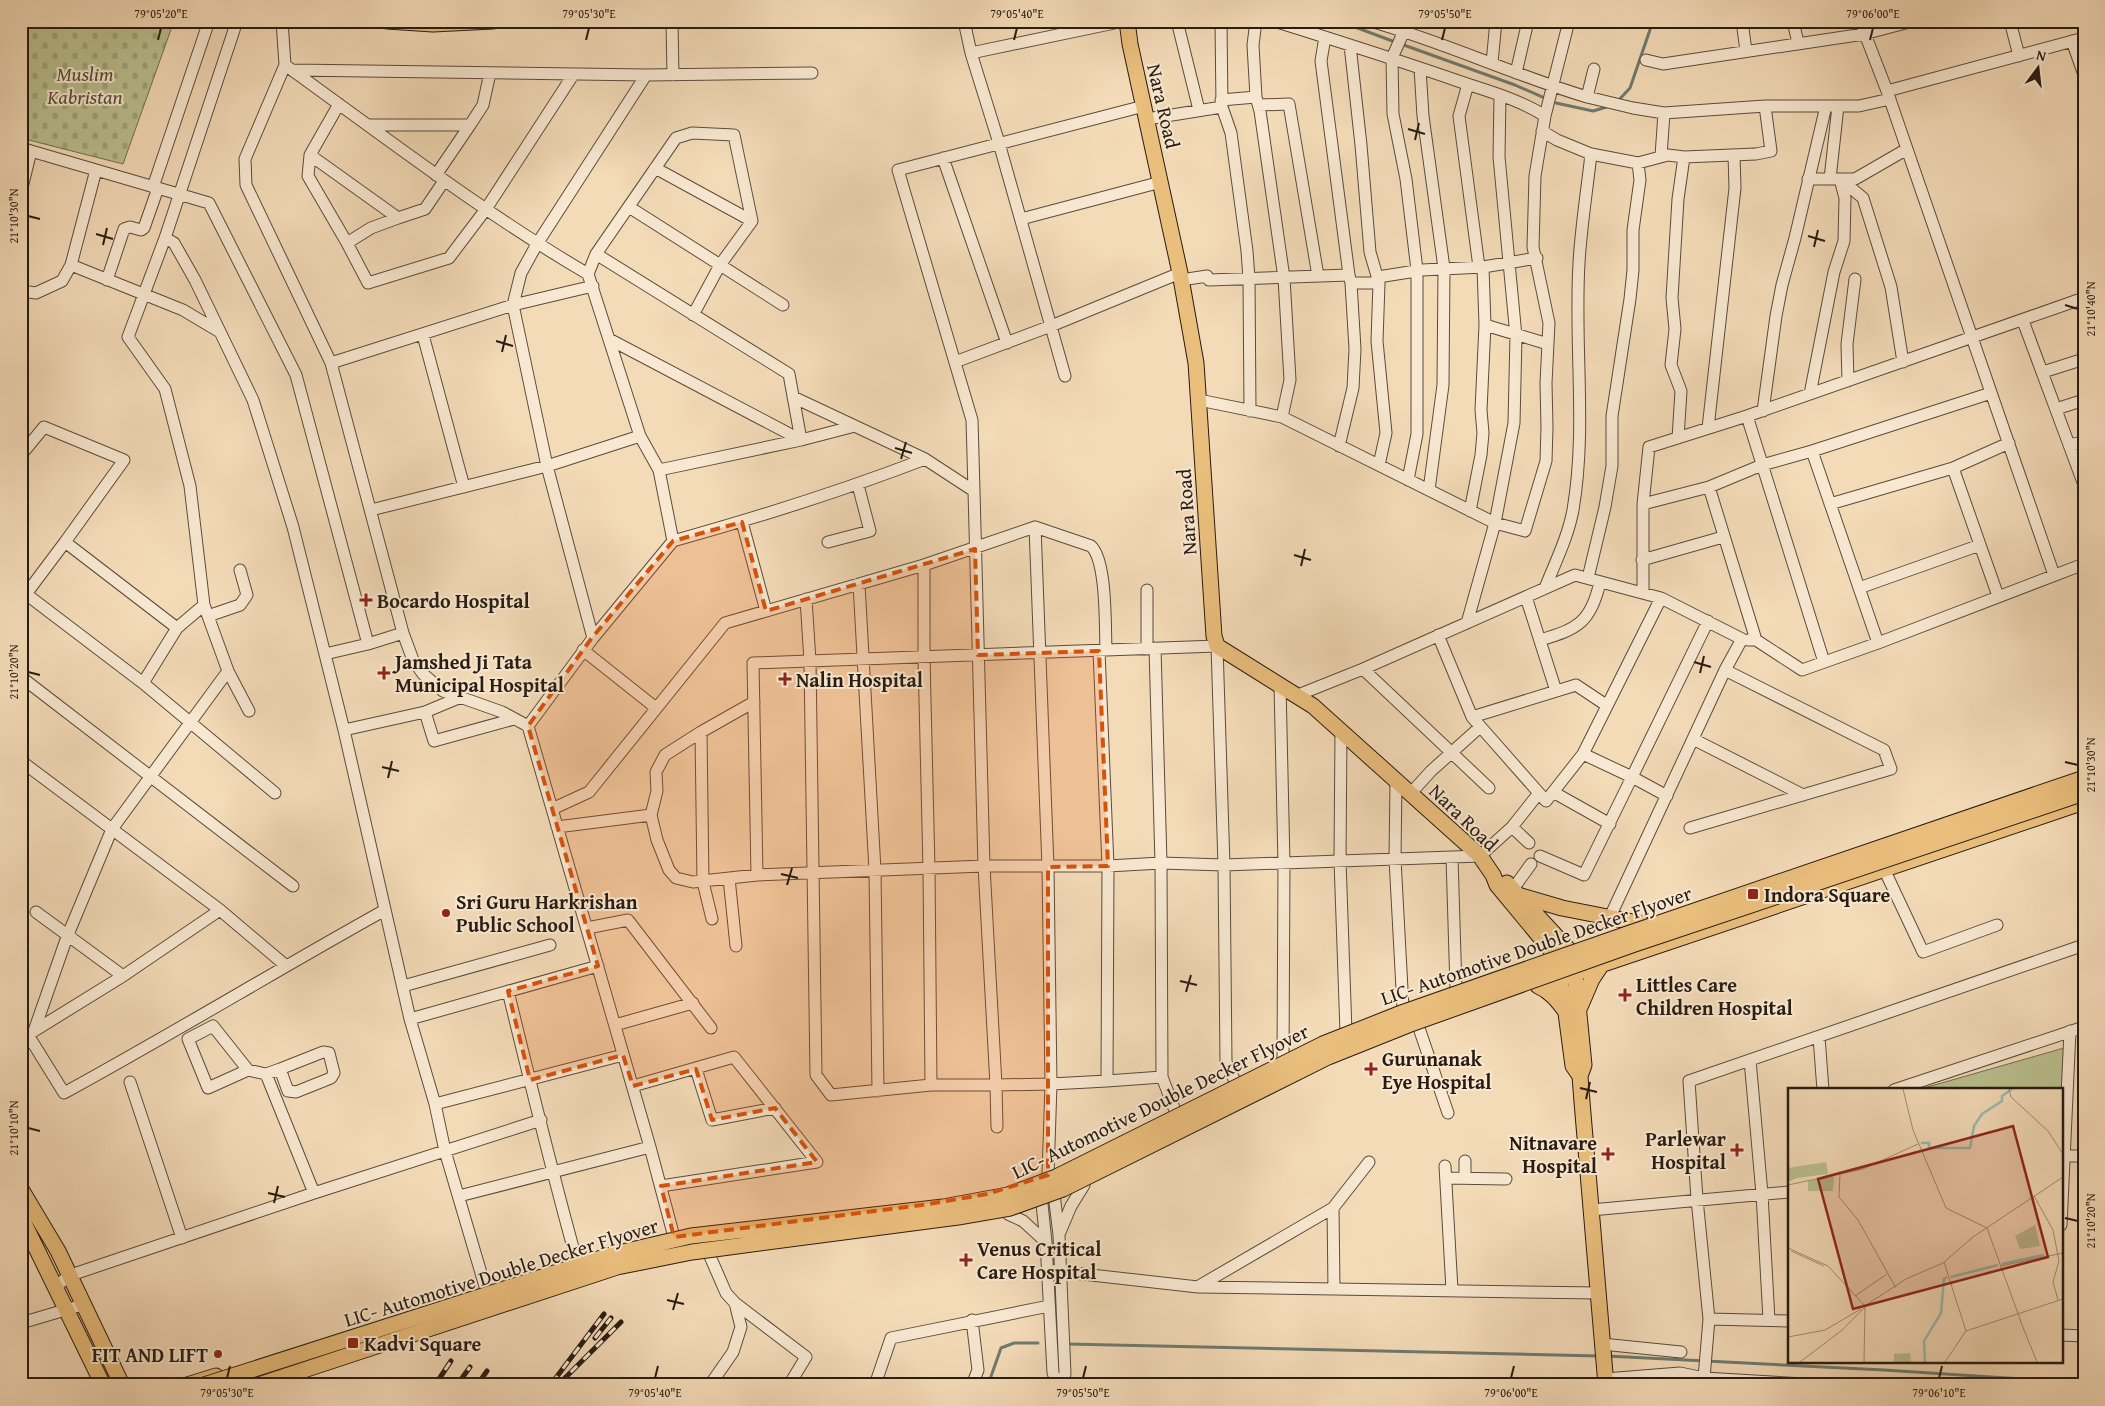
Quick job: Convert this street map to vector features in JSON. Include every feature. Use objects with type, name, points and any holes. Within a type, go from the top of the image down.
[{"type":"main road","points":[[387,21],[433,24],[492,21]]},
{"type":"main road","name":"Nara Road","points":[[1125,21],[1181,277],[1196,364],[1214,636],[1217,646],[1280,686],[1298,695],[1411,793],[1480,856],[1493,875],[1497,885],[1562,952]]},
{"type":"main road","points":[[186,1385],[614,1250],[691,1233],[929,1204],[987,1194],[1034,1181],[1048,1176],[1283,1060],[1403,1008],[2084,773]]},
{"type":"main road","name":"LIC- Automotive Double Decker Flyover","points":[[204,1385],[614,1254],[691,1236],[943,1207],[1008,1195],[1029,1189],[1323,1044],[1404,1012],[1636,930],[2084,778]]},
{"type":"main road","name":"LIC- Automotive Double Decker Flyover","points":[[258,1385],[617,1267],[692,1252],[958,1217],[1024,1204],[1063,1189],[1328,1057],[1408,1025],[1632,945],[2084,793]]},
{"type":"main road","points":[[274,1385],[494,1314],[618,1271],[709,1254],[1008,1214],[1048,1201],[1084,1185],[1357,1052],[1419,1028],[1602,964],[2084,802]]},
{"type":"main road","points":[[1493,875],[1504,880],[1516,892],[1562,952],[1568,976],[1584,1065],[1580,1076],[1605,1376]]},
{"type":"main road","points":[[1516,892],[1562,908],[1643,924]]},
{"type":"main road","points":[[1573,1012],[1602,964]]},
{"type":"main road","points":[[1538,986],[1545,989],[1573,1012]]},
{"type":"main road","points":[[21,1189],[58,1251],[68,1276],[122,1385]]},
{"type":"main road","points":[[21,1217],[102,1385]]},
{"type":"street","points":[[107,280],[124,229],[130,227],[141,230],[144,228],[209,21]]},
{"type":"street","points":[[237,21],[165,238],[128,337],[165,389],[190,486],[206,611],[228,671],[249,711]]},
{"type":"street","points":[[282,21],[289,68],[244,159],[246,185],[331,363],[403,633],[413,660],[423,674],[443,691],[502,712],[528,726],[633,1086],[674,1237]]},
{"type":"street","points":[[672,21],[673,75]]},
{"type":"street","points":[[964,21],[971,53],[999,143],[1065,376]]},
{"type":"street","points":[[971,53],[1125,21]]},
{"type":"street","points":[[1178,21],[1199,110]]},
{"type":"street","points":[[1221,21],[1221,104],[1231,133],[1248,251],[1250,411]]},
{"type":"street","points":[[1256,21],[1253,45],[1257,101],[1270,170],[1284,278],[1290,380],[1282,417]]},
{"type":"street","points":[[1274,21],[1392,58],[1500,95],[1531,106],[1545,116]]},
{"type":"street","points":[[1370,21],[1405,26],[1492,64],[1553,86],[1633,108],[1664,113],[1764,106],[1859,106],[1889,95],[2084,38]]},
{"type":"street","points":[[1492,64],[1496,21]]},
{"type":"street","points":[[1516,73],[1528,21]]},
{"type":"street","points":[[1199,400],[1282,417],[1495,523],[1526,531],[1546,460],[1549,323],[1537,258],[1533,247],[1535,176],[1545,116],[1569,21]]},
{"type":"street","points":[[1742,21],[1746,51]]},
{"type":"street","points":[[1794,21],[1798,43]]},
{"type":"street","points":[[1860,21],[1889,95],[2054,575]]},
{"type":"street","points":[[1646,60],[1663,64],[1864,34],[1913,21]]},
{"type":"street","points":[[2010,21],[2019,56]]},
{"type":"street","points":[[1405,26],[1392,58],[1393,114],[1406,179],[1417,270],[1417,434],[1408,480]]},
{"type":"street","points":[[1324,37],[1321,61],[1350,279],[1355,349],[1353,388],[1339,446]]},
{"type":"street","points":[[2072,41],[2084,75]]},
{"type":"street","points":[[1350,45],[1370,252],[1379,283]]},
{"type":"street","points":[[289,68],[573,75],[812,73]]},
{"type":"street","points":[[289,68],[440,178],[537,244],[588,274],[640,436],[660,470],[673,541]]},
{"type":"street","points":[[1420,68],[1423,116],[1444,268],[1443,385],[1429,490]]},
{"type":"street","points":[[1587,96],[1594,69]]},
{"type":"street","points":[[347,243],[371,228],[425,209],[440,178],[483,105],[490,74]]},
{"type":"street","points":[[339,104],[310,155],[308,176],[347,243],[368,284],[449,258],[486,209],[573,75]]},
{"type":"street","points":[[593,638],[547,466],[513,305],[521,273],[537,244],[646,75]]},
{"type":"street","points":[[1468,84],[1459,116],[1481,267],[1485,325],[1481,410],[1483,433],[1481,455],[1470,511]]},
{"type":"street","points":[[1467,623],[1495,523],[1514,423],[1516,336],[1499,157],[1500,95]]},
{"type":"street","points":[[997,1127],[984,866],[972,420],[898,170],[999,143],[1146,113],[1199,110],[1221,104],[1257,101],[1289,104],[1318,276]]},
{"type":"street","points":[[1542,131],[1557,140],[1591,154],[1638,163],[1668,155],[1684,157],[1756,154],[1770,151],[1764,106]]},
{"type":"street","points":[[1763,411],[1776,316],[1826,106]]},
{"type":"street","points":[[1810,394],[1834,272],[1844,241],[1845,198],[1835,179],[1838,106]]},
{"type":"street","points":[[1661,156],[1664,113]]},
{"type":"street","points":[[368,125],[470,125]]},
{"type":"street","points":[[588,274],[596,254],[676,138],[692,133],[734,135],[752,221],[720,265],[694,315]]},
{"type":"street","points":[[21,192],[26,149],[208,203],[296,375],[368,644]]},
{"type":"street","points":[[1808,179],[1855,179],[1907,149]]},
{"type":"street","points":[[1544,588],[1573,511],[1579,454],[1581,403],[1578,322],[1579,264],[1591,154]]},
{"type":"street","points":[[1708,428],[1735,188],[1734,154]]},
{"type":"street","points":[[310,155],[398,218]]},
{"type":"street","points":[[1678,438],[1681,391],[1671,365],[1675,329],[1672,298],[1678,199],[1684,157]]},
{"type":"street","points":[[943,158],[1007,343]]},
{"type":"street","points":[[1588,578],[1612,466],[1612,416],[1633,270],[1633,230],[1640,180],[1638,163]]},
{"type":"street","points":[[655,168],[752,221]]},
{"type":"street","points":[[21,291],[36,293],[62,281],[71,265],[96,170]]},
{"type":"street","points":[[1835,179],[1863,198],[1891,287],[1903,362]]},
{"type":"street","points":[[1021,219],[1161,182]]},
{"type":"street","points":[[628,207],[783,306]]},
{"type":"street","points":[[165,238],[174,243],[209,305],[253,400],[293,527],[344,730],[410,1019],[435,1104],[445,1151],[494,1314]]},
{"type":"street","points":[[596,254],[789,374],[801,440]]},
{"type":"street","points":[[1379,465],[1386,433],[1377,341],[1378,277],[1417,270],[1481,267],[1537,258]]},
{"type":"street","points":[[71,265],[183,310],[220,332]]},
{"type":"street","points":[[955,362],[1181,277],[1207,276],[1209,280],[1318,276],[1379,283]]},
{"type":"street","points":[[1848,381],[1847,344],[1855,279]]},
{"type":"street","points":[[331,363],[513,305],[593,286]]},
{"type":"street","points":[[1643,593],[1643,504],[1649,447],[1763,411],[2084,298]]},
{"type":"street","points":[[2023,321],[2084,485]]},
{"type":"street","points":[[1485,325],[1516,336],[1548,344]]},
{"type":"street","points":[[423,335],[464,487]]},
{"type":"street","points":[[609,339],[801,440]]},
{"type":"street","points":[[2043,372],[2084,359]]},
{"type":"street","points":[[1643,504],[1709,488],[1762,465],[1812,451],[1991,393]]},
{"type":"street","points":[[793,397],[925,459],[974,492]]},
{"type":"street","points":[[2056,409],[2084,400]]},
{"type":"street","points":[[1747,416],[1824,662]]},
{"type":"street","points":[[660,470],[801,440],[855,426]]},
{"type":"street","points":[[21,455],[44,427],[124,460],[24,597],[143,683],[191,721],[275,793]]},
{"type":"street","points":[[370,510],[547,466],[640,436]]},
{"type":"street","points":[[2069,445],[2084,442]]},
{"type":"street","points":[[1830,504],[1953,468],[2009,443]]},
{"type":"street","points":[[1812,451],[1878,643]]},
{"type":"street","points":[[528,726],[583,650],[673,541],[742,522],[858,485],[925,459]]},
{"type":"street","points":[[1953,468],[1998,596]]},
{"type":"street","points":[[828,542],[870,531],[858,485]]},
{"type":"street","points":[[1709,488],[1756,640]]},
{"type":"street","points":[[742,522],[766,611]]},
{"type":"street","points":[[1035,527],[1048,866],[1051,1084],[1046,1242],[1052,1373],[1060,1385]]},
{"type":"street","points":[[552,809],[589,792],[725,623],[924,565],[1035,527],[1091,546],[1096,550],[1103,576],[1102,650],[1108,866],[1107,1081]]},
{"type":"street","points":[[1642,560],[1723,537]]},
{"type":"street","points":[[65,542],[177,628]]},
{"type":"street","points":[[1859,588],[1980,545]]},
{"type":"street","points":[[1298,695],[1363,669],[1575,575],[1661,598],[1742,639],[1756,640],[1802,670],[2084,564]]},
{"type":"street","points":[[924,565],[931,1085]]},
{"type":"street","points":[[143,683],[177,628],[206,611],[240,605],[247,595],[240,570]]},
{"type":"street","points":[[1540,640],[1578,626],[1590,611],[1600,582]]},
{"type":"street","points":[[859,584],[875,870],[878,1091]]},
{"type":"street","points":[[1148,590],[1161,863],[1162,1077],[1176,1113]]},
{"type":"street","points":[[1526,597],[1556,691]]},
{"type":"street","points":[[1438,635],[1472,717],[1546,800],[1583,754],[1661,598]]},
{"type":"street","points":[[806,599],[810,661],[816,1075],[831,1095],[931,1085],[1051,1084],[1162,1077]]},
{"type":"street","points":[[1516,892],[1536,860],[1584,875],[1708,621]]},
{"type":"street","points":[[325,654],[368,644],[403,633]]},
{"type":"street","points":[[1609,918],[1724,670],[1742,639]]},
{"type":"street","points":[[757,875],[753,663],[1217,646],[1224,865],[1226,1062],[1246,1105]]},
{"type":"street","points":[[583,650],[656,708]]},
{"type":"street","points":[[1363,669],[1489,788]]},
{"type":"street","points":[[1690,828],[1891,769],[1884,750],[1724,670]]},
{"type":"street","points":[[28,1035],[112,829],[228,671]]},
{"type":"street","points":[[21,677],[293,886]]},
{"type":"street","points":[[1472,717],[1576,685],[1606,705]]},
{"type":"street","points":[[1280,686],[1284,863],[1283,1060]]},
{"type":"street","points":[[344,730],[426,712],[462,698]]},
{"type":"street","points":[[754,702],[665,755],[656,772],[657,791],[650,815],[657,840],[669,870],[676,878],[703,882],[757,875],[984,866],[1108,866],[1161,863],[1224,865],[1480,856],[1512,827],[1540,793]]},
{"type":"street","points":[[426,712],[434,742],[514,719]]},
{"type":"street","points":[[1411,793],[1431,771],[1480,726]]},
{"type":"street","points":[[1341,731],[1340,860],[1346,1032]]},
{"type":"street","points":[[701,732],[703,882],[712,919]]},
{"type":"street","points":[[1693,739],[1803,795]]},
{"type":"street","points":[[1583,754],[1667,796]]},
{"type":"street","points":[[21,761],[220,910],[286,965]]},
{"type":"street","points":[[1396,780],[1395,859],[1403,1008]]},
{"type":"street","points":[[1553,792],[1610,824]]},
{"type":"street","points":[[557,827],[650,815]]},
{"type":"street","points":[[1512,827],[1529,843]]},
{"type":"street","points":[[1452,857],[1456,989]]},
{"type":"street","points":[[1884,869],[1923,952],[1997,925]]},
{"type":"street","points":[[729,878],[736,946]]},
{"type":"street","points":[[28,1035],[123,976],[220,910]]},
{"type":"street","points":[[28,1035],[64,1093],[385,910]]},
{"type":"street","points":[[36,912],[123,976]]},
{"type":"street","points":[[587,928],[628,920],[711,1028]]},
{"type":"street","points":[[403,986],[550,945]]},
{"type":"street","points":[[1705,1375],[1709,1319],[1697,1199],[1689,1082],[2084,945]]},
{"type":"street","points":[[410,1019],[598,966]]},
{"type":"street","points":[[508,991],[552,1171],[577,1262]]},
{"type":"street","points":[[615,1025],[693,1003]]},
{"type":"street","points":[[248,1070],[213,1026],[188,1039],[208,1088],[248,1070],[266,1074],[323,1052],[329,1053],[334,1073],[331,1078],[291,1092],[288,1091],[280,1069]]},
{"type":"street","points":[[1900,1088],[2084,1027]]},
{"type":"street","points":[[1419,1028],[1448,1113]]},
{"type":"street","points":[[2062,1202],[2070,1031]]},
{"type":"street","points":[[1819,1036],[1823,1088]]},
{"type":"street","points":[[435,1104],[623,1055]]},
{"type":"street","points":[[633,1086],[734,1057],[816,1162],[661,1186]]},
{"type":"street","points":[[1750,1060],[1762,1194],[1769,1320]]},
{"type":"street","points":[[696,1069],[712,1120],[774,1108]]},
{"type":"street","points":[[266,1074],[314,1193]]},
{"type":"street","points":[[130,1082],[182,1238]]},
{"type":"street","points":[[56,1287],[68,1276],[314,1193],[541,1120]]},
{"type":"street","points":[[459,1196],[650,1147]]},
{"type":"street","points":[[2064,1156],[2084,1156]]},
{"type":"street","points":[[1465,1161],[1465,1178]]},
{"type":"street","points":[[1198,1287],[1333,1208],[1369,1162]]},
{"type":"street","points":[[1452,1290],[1446,1172],[1465,1178],[1506,1179]]},
{"type":"street","points":[[1034,1181],[1048,1201],[1059,1235],[1064,1374],[1060,1385]]},
{"type":"street","points":[[1059,1235],[1071,1206],[1084,1185]]},
{"type":"street","points":[[1592,1210],[1788,1192]]},
{"type":"street","points":[[1333,1208],[1334,1289]]},
{"type":"street","points":[[1008,1214],[1022,1220],[1046,1242]]},
{"type":"street","points":[[709,1254],[726,1293],[806,1357],[789,1385]]},
{"type":"street","points":[[1047,1270],[1198,1287],[1598,1293]]},
{"type":"street","points":[[710,1385],[733,1352],[741,1327],[735,1302]]},
{"type":"street","points":[[21,1323],[82,1305]]},
{"type":"street","points":[[875,1385],[891,1338],[972,1320],[1049,1306]]},
{"type":"street","points":[[1709,1319],[1788,1321]]},
{"type":"street","points":[[972,1320],[978,1370],[972,1385]]},
{"type":"street","points":[[2062,1335],[2084,1336]]},
{"type":"street","points":[[1602,1345],[1682,1352]]},
{"type":"street","points":[[1605,1376],[1681,1379],[1705,1375],[1822,1385]]},
{"type":"highlighted area","points":[[742,522],[766,611],[975,549],[978,655],[1099,651],[1108,866],[1048,867],[1048,1175],[987,1194],[929,1204],[674,1237],[661,1186],[817,1162],[775,1108],[712,1120],[696,1069],[633,1086],[623,1055],[530,1080],[508,991],[598,966],[528,726],[591,639],[673,541]]},
{"type":"green space","name":"Muslim Kabristan","points":[[21,21],[174,21],[123,164],[21,138]]},
{"type":"green space","points":[[2064,1048],[2062,1088],[1924,1088]]},
{"type":"waterway","points":[[1333,21],[1347,24],[1395,42]]},
{"type":"waterway","points":[[1617,102],[1630,88],[1653,21]]},
{"type":"waterway","points":[[1401,44],[1515,85],[1556,103],[1593,111],[1610,106]]},
{"type":"waterway","points":[[988,1385],[1001,1348],[1014,1343],[1038,1343]]},
{"type":"waterway","points":[[1067,1344],[1599,1356]]},
{"type":"waterway","points":[[1607,1356],[1884,1370],[2084,1383]]},
{"type":"railway","points":[[218,1385],[621,1256],[694,1240],[985,1205],[1037,1189],[1082,1169],[1277,1069],[1391,1019],[1749,894],[2084,782]]},
{"type":"railway","points":[[552,1383],[604,1314]]},
{"type":"railway","points":[[595,1338],[611,1318]]},
{"type":"railway","points":[[558,1385],[621,1322]]},
{"type":"railway","points":[[435,1385],[451,1361]]},
{"type":"railway","points":[[457,1385],[470,1367]]},
{"type":"railway","points":[[477,1385],[487,1371]]},
{"type":"place","name":"Bocardo Hospital","points":[[366,600]]},
{"type":"place","name":"Jamshed Ji Tata Municipal Hospital","points":[[384,673]]},
{"type":"place","name":"Nalin Hospital","points":[[785,679]]},
{"type":"place","name":"Indora Square","points":[[1753,894]]},
{"type":"place","name":"Sri Guru Harkrishan Public School","points":[[446,913]]},
{"type":"place","name":"Littles Care Children Hospital","points":[[1625,995]]},
{"type":"place","name":"Gurunanak Eye Hospital","points":[[1371,1069]]},
{"type":"place","name":"Parlewar Hospital","points":[[1737,1150]]},
{"type":"place","name":"Nitnavare Hospital","points":[[1608,1154]]},
{"type":"place","name":"Venus Critical Care Hospital","points":[[966,1260]]},
{"type":"place","name":"Kadvi Square","points":[[353,1343]]},
{"type":"place","name":"FIT AND LIFT","points":[[218,1354]]}]
